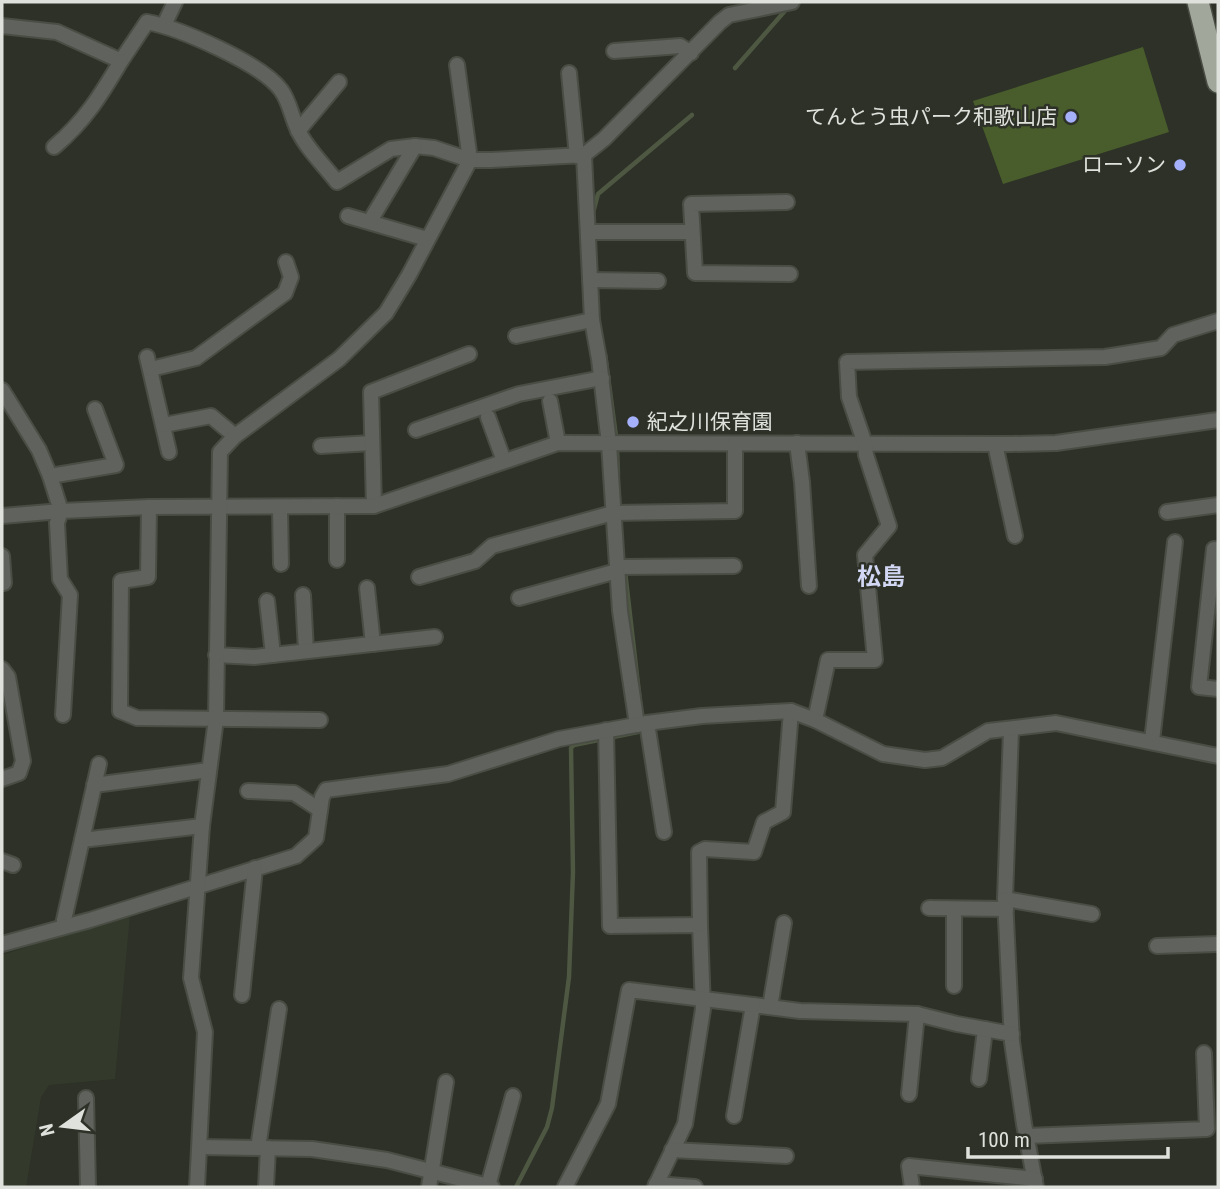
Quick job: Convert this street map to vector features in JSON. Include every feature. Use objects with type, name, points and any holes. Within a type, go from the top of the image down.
[{"type":"highway","points":[[1198,2],[1218,82]]},
{"type":"street","points":[[164,25],[175,2]]},
{"type":"street","points":[[54,147],[89,113],[147,22],[164,25],[263,72],[280,89],[289,104],[298,131],[337,182],[391,149],[415,146],[434,148],[470,160],[581,155],[604,139],[729,15],[792,2]]},
{"type":"street","points":[[2,26],[57,32],[121,61]]},
{"type":"street","points":[[614,51],[680,47],[691,52]]},
{"type":"street","points":[[197,1187],[205,1032],[191,978],[202,826],[216,719],[220,452],[235,436],[340,359],[386,313],[470,160],[457,65]]},
{"type":"street","points":[[569,74],[592,232],[592,320],[602,378],[618,513],[621,611],[664,832]]},
{"type":"street","points":[[298,131],[340,82]]},
{"type":"street","points":[[370,221],[415,146]]},
{"type":"street","points":[[787,202],[691,204],[692,232],[695,273],[790,274]]},
{"type":"street","points":[[348,216],[427,239]]},
{"type":"street","points":[[592,232],[692,232]]},
{"type":"street","points":[[169,452],[149,363],[195,358],[285,293],[291,277],[286,262]]},
{"type":"street","points":[[594,281],[658,281]]},
{"type":"street","points":[[516,336],[592,320]]},
{"type":"street","points":[[815,720],[828,660],[875,660],[865,555],[889,526],[849,397],[847,362],[1105,357],[1161,348],[1173,335],[1218,321]]},
{"type":"street","points":[[374,506],[371,392],[469,354]]},
{"type":"street","points":[[416,430],[519,394],[602,378]]},
{"type":"street","points":[[2,390],[6,407],[40,450],[61,511],[57,523],[60,579],[70,595],[63,715]]},
{"type":"street","points":[[550,401],[558,443]]},
{"type":"street","points":[[50,476],[116,465],[95,409]]},
{"type":"street","points":[[164,425],[211,416],[235,436]]},
{"type":"street","points":[[488,417],[504,461]]},
{"type":"street","points":[[2,516],[149,507],[374,506],[558,443],[1055,443],[1218,420]]},
{"type":"street","points":[[321,446],[372,443]]},
{"type":"street","points":[[797,443],[809,586]]},
{"type":"street","points":[[419,577],[475,561],[492,546],[618,513],[735,511],[734,444]]},
{"type":"street","points":[[995,444],[1015,536]]},
{"type":"street","points":[[1167,512],[1218,505]]},
{"type":"street","points":[[337,506],[337,560]]},
{"type":"street","points":[[149,507],[148,577],[121,581],[120,711],[137,718],[320,720]]},
{"type":"street","points":[[280,508],[281,564]]},
{"type":"street","points":[[1152,741],[1175,542]]},
{"type":"street","points":[[1214,549],[1199,687],[1218,689]]},
{"type":"street","points":[[2,556],[4,583]]},
{"type":"street","points":[[519,598],[621,568],[734,566]]},
{"type":"street","points":[[367,588],[373,644]]},
{"type":"street","points":[[303,595],[306,651]]},
{"type":"street","points":[[267,601],[273,655]]},
{"type":"street","points":[[216,655],[254,657],[435,637]]},
{"type":"street","points":[[2,669],[8,677],[23,761],[19,774],[2,779]]},
{"type":"street","points":[[695,1187],[655,1186],[685,1124],[703,1009],[699,852],[705,849],[754,852],[765,822],[783,812],[791,711]]},
{"type":"street","points":[[2,944],[90,920],[296,856],[316,838],[322,797],[326,790],[438,776],[520,750],[606,736],[642,724],[702,716],[791,711],[883,754],[925,760],[942,758],[988,731],[1056,723],[1218,756]]},
{"type":"street","points":[[912,1187],[909,1166],[1035,1183],[1012,1034],[1006,904],[1011,730]]},
{"type":"street","points":[[606,736],[610,926],[700,925]]},
{"type":"street","points":[[64,920],[99,764]]},
{"type":"street","points":[[94,785],[209,771]]},
{"type":"street","points":[[248,791],[294,793],[320,810]]},
{"type":"street","points":[[82,841],[202,826]]},
{"type":"street","points":[[242,995],[255,868]]},
{"type":"street","points":[[929,908],[954,909],[1006,904],[1092,914]]},
{"type":"street","points":[[954,909],[954,986]]},
{"type":"street","points":[[769,1007],[784,923]]},
{"type":"street","points":[[1157,946],[1218,944]]},
{"type":"street","points":[[565,1187],[608,1104],[629,990],[800,1010],[917,1014],[1012,1034]]},
{"type":"street","points":[[734,1116],[753,1005]]},
{"type":"street","points":[[266,1187],[263,1148],[279,1009]]},
{"type":"street","points":[[909,1094],[917,1014]]},
{"type":"street","points":[[979,1079],[985,1029]]},
{"type":"street","points":[[1026,1136],[1207,1129],[1204,1053]]},
{"type":"street","points":[[429,1187],[446,1082]]},
{"type":"street","points":[[200,1147],[324,1151],[387,1160],[490,1187],[513,1096]]},
{"type":"street","points":[[86,1098],[88,1187]]},
{"type":"street","points":[[672,1150],[786,1156]]},
{"type":"shaded area","points":[[130,914],[115,1079],[49,1085],[41,1097],[26,1187],[2,1187],[2,955]]},
{"type":"green space","name":"てんとう虫パーク和歌山店","points":[[1143,47],[1169,132],[1003,184],[973,101]]},
{"type":"waterway","points":[[735,68],[784,12]]},
{"type":"waterway","points":[[593,213],[598,194],[692,115]]},
{"type":"waterway","points":[[605,354],[616,436]]},
{"type":"waterway","points":[[617,448],[618,475]]},
{"type":"waterway","points":[[625,571],[642,719]]},
{"type":"waterway","points":[[516,1187],[547,1127],[552,1108],[569,977],[573,872],[571,748],[574,745],[638,732],[641,727]]},
{"type":"place","name":"てんとう虫パーク和歌山店","points":[[1071,117]]},
{"type":"place","name":"ローソン","points":[[1180,165]]},
{"type":"place","name":"紀之川保育園","points":[[633,422]]},
{"type":"district","name":"松島","points":[[881,577]]}]
